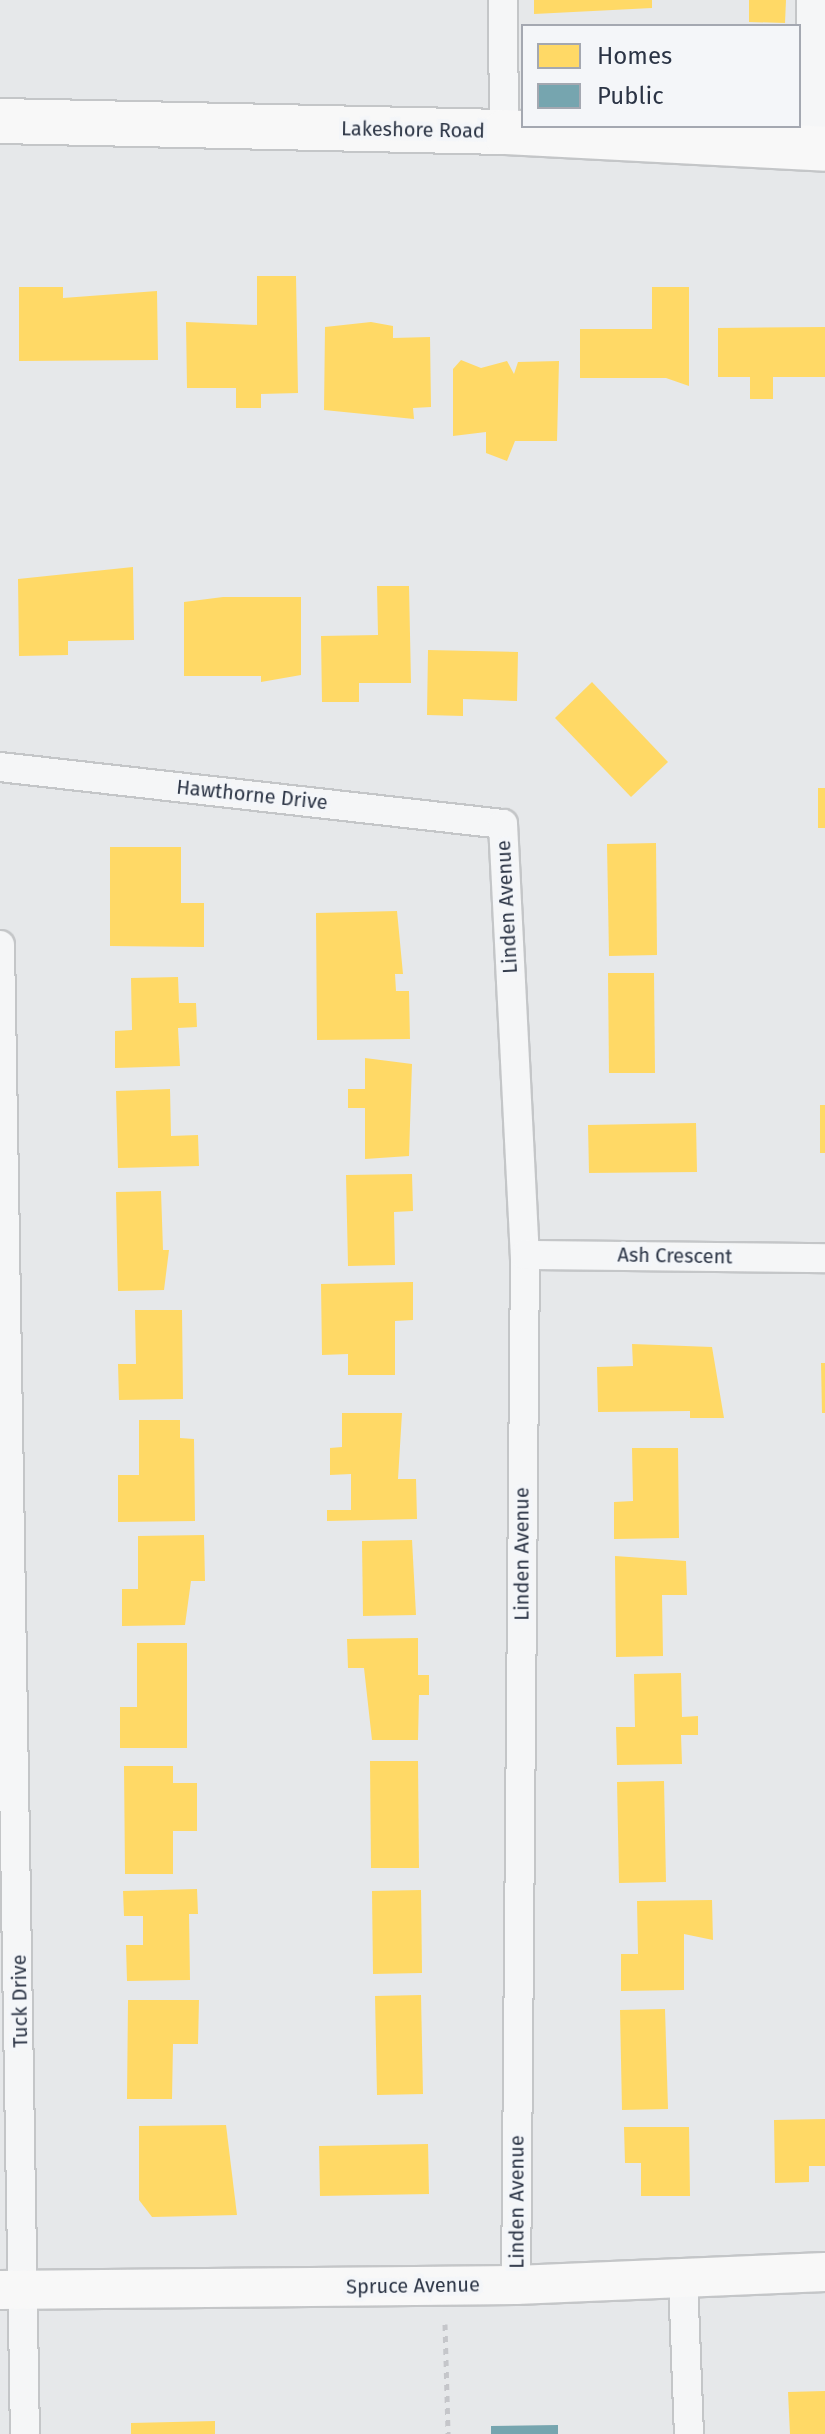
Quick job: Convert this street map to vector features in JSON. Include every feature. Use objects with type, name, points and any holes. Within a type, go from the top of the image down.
[{"type":"main road","name":"Lakeshore Road","points":[[0,121],[504,132],[819,149]]},
{"type":"street","points":[[503,0],[504,132]]},
{"type":"street","points":[[811,0],[819,149]]},
{"type":"street","name":"Hawthorne Drive","points":[[0,767],[503,824]]},
{"type":"street","name":"Linden Avenue","points":[[503,824],[525,1255],[516,2285]]},
{"type":"street","name":"Tuck Drive","points":[[0,945],[12,2290],[25,2434]]},
{"type":"street","name":"Ash Crescent","points":[[525,1255],[825,1258]]},
{"type":"street","name":"Spruce Avenue","points":[[12,2290],[516,2285],[825,2272]]},
{"type":"street","points":[[683,2279],[689,2434]]},
{"type":"path","points":[[445,2324],[448,2434]]},
{"type":"building: Homes","points":[[534,0],[652,0],[652,8],[534,14]]},
{"type":"building: Homes","points":[[749,0],[786,0],[785,23],[749,22]]},
{"type":"building: Homes","points":[[257,276],[296,276],[298,393],[261,394],[261,408],[236,408],[236,388],[187,388],[186,322],[257,325]]},
{"type":"building: Homes","points":[[19,287],[63,287],[63,298],[157,291],[158,360],[19,361]]},
{"type":"building: Homes","points":[[652,287],[689,287],[689,386],[666,378],[580,378],[580,329],[652,329]]},
{"type":"building: Homes","points":[[371,322],[393,326],[393,338],[430,337],[431,407],[413,408],[414,419],[324,410],[325,327]]},
{"type":"building: Homes","points":[[825,327],[825,377],[773,377],[773,399],[750,399],[750,377],[718,377],[718,328]]},
{"type":"building: Homes","points":[[461,360],[481,368],[507,361],[514,374],[518,362],[559,361],[557,441],[515,441],[507,461],[486,453],[486,432],[453,436],[453,369]]},
{"type":"building: Homes","points":[[133,567],[134,640],[68,641],[68,655],[19,656],[18,579]]},
{"type":"building: Homes","points":[[377,586],[409,586],[411,683],[359,683],[359,702],[322,702],[321,636],[378,635]]},
{"type":"building: Homes","points":[[223,597],[301,597],[301,675],[261,682],[261,676],[184,676],[184,602]]},
{"type":"building: Homes","points":[[428,650],[518,652],[517,701],[463,699],[463,716],[427,715]]},
{"type":"building: Homes","points":[[592,682],[668,762],[631,797],[555,718]]},
{"type":"building: Homes","points":[[818,788],[825,788],[825,828],[818,828]]},
{"type":"building: Homes","points":[[656,843],[657,955],[609,956],[607,844]]},
{"type":"building: Homes","points":[[110,847],[181,847],[181,903],[204,903],[204,947],[110,946]]},
{"type":"building: Homes","points":[[397,911],[403,974],[395,974],[396,991],[409,991],[410,1039],[317,1040],[316,913]]},
{"type":"building: Homes","points":[[608,973],[654,973],[655,1073],[609,1073]]},
{"type":"building: Homes","points":[[178,977],[179,1003],[196,1003],[197,1027],[178,1028],[180,1066],[115,1068],[115,1031],[132,1030],[131,978]]},
{"type":"building: Homes","points":[[365,1058],[412,1064],[409,1156],[365,1159],[365,1108],[348,1108],[348,1089],[365,1089]]},
{"type":"building: Homes","points":[[170,1089],[171,1136],[198,1135],[199,1166],[118,1168],[116,1091]]},
{"type":"building: Homes","points":[[820,1105],[825,1105],[825,1153],[820,1153]]},
{"type":"building: Homes","points":[[696,1123],[697,1172],[589,1173],[588,1125]]},
{"type":"building: Homes","points":[[412,1174],[413,1211],[394,1212],[395,1265],[348,1266],[346,1175]]},
{"type":"building: Homes","points":[[161,1191],[163,1250],[169,1250],[164,1290],[118,1291],[116,1192]]},
{"type":"building: Homes","points":[[413,1282],[413,1320],[395,1321],[395,1375],[348,1375],[348,1354],[322,1355],[321,1284]]},
{"type":"building: Homes","points":[[135,1310],[182,1310],[183,1399],[119,1400],[118,1364],[136,1364]]},
{"type":"building: Homes","points":[[632,1344],[712,1347],[724,1418],[690,1418],[690,1411],[598,1412],[597,1367],[633,1366]]},
{"type":"building: Homes","points":[[821,1363],[825,1363],[825,1413],[822,1413]]},
{"type":"building: Homes","points":[[342,1413],[402,1413],[398,1479],[416,1479],[417,1519],[327,1521],[327,1510],[351,1510],[351,1474],[330,1475],[330,1448],[342,1447]]},
{"type":"building: Homes","points":[[139,1420],[180,1420],[180,1438],[194,1439],[195,1521],[118,1522],[118,1475],[139,1475]]},
{"type":"building: Homes","points":[[632,1448],[678,1448],[679,1538],[614,1539],[614,1502],[633,1501]]},
{"type":"building: Homes","points":[[204,1535],[205,1581],[191,1581],[185,1625],[122,1626],[122,1589],[138,1589],[138,1536]]},
{"type":"building: Homes","points":[[412,1540],[416,1615],[363,1616],[362,1541]]},
{"type":"building: Homes","points":[[615,1556],[686,1561],[687,1595],[662,1595],[663,1656],[616,1657]]},
{"type":"building: Homes","points":[[418,1638],[418,1675],[429,1675],[429,1695],[419,1695],[418,1740],[372,1740],[364,1668],[348,1668],[347,1639]]},
{"type":"building: Homes","points":[[137,1643],[187,1643],[187,1748],[120,1748],[120,1707],[137,1707]]},
{"type":"building: Homes","points":[[681,1673],[682,1717],[698,1716],[698,1735],[681,1735],[682,1764],[617,1765],[616,1727],[635,1727],[634,1674]]},
{"type":"building: Homes","points":[[370,1761],[418,1761],[419,1868],[371,1868]]},
{"type":"building: Homes","points":[[124,1766],[173,1766],[173,1783],[197,1783],[197,1831],[173,1831],[173,1874],[125,1874]]},
{"type":"building: Homes","points":[[664,1781],[666,1882],[619,1883],[617,1782]]},
{"type":"building: Homes","points":[[197,1889],[198,1914],[189,1914],[190,1980],[127,1981],[126,1945],[143,1945],[143,1916],[124,1916],[123,1891]]},
{"type":"building: Homes","points":[[421,1890],[422,1973],[373,1974],[372,1891]]},
{"type":"building: Homes","points":[[712,1900],[713,1940],[684,1934],[684,1990],[621,1991],[621,1954],[638,1954],[637,1901]]},
{"type":"building: Homes","points":[[421,1995],[423,2094],[377,2095],[375,1996]]},
{"type":"building: Homes","points":[[128,2000],[199,2000],[198,2044],[173,2044],[172,2099],[127,2099]]},
{"type":"building: Homes","points":[[665,2009],[668,2109],[622,2110],[620,2010]]},
{"type":"building: Homes","points":[[825,2119],[825,2166],[809,2166],[809,2182],[775,2183],[774,2120]]},
{"type":"building: Homes","points":[[226,2125],[237,2215],[152,2217],[139,2200],[139,2126]]},
{"type":"building: Homes","points":[[624,2127],[689,2127],[690,2196],[641,2196],[641,2163],[625,2163]]},
{"type":"building: Homes","points":[[428,2144],[429,2194],[320,2196],[319,2146]]},
{"type":"building: Homes","points":[[825,2391],[825,2434],[790,2434],[788,2392]]},
{"type":"building: Homes","points":[[215,2421],[215,2434],[131,2434],[131,2423]]},
{"type":"building: Public","points":[[558,2425],[558,2434],[491,2434],[491,2426]]}]
